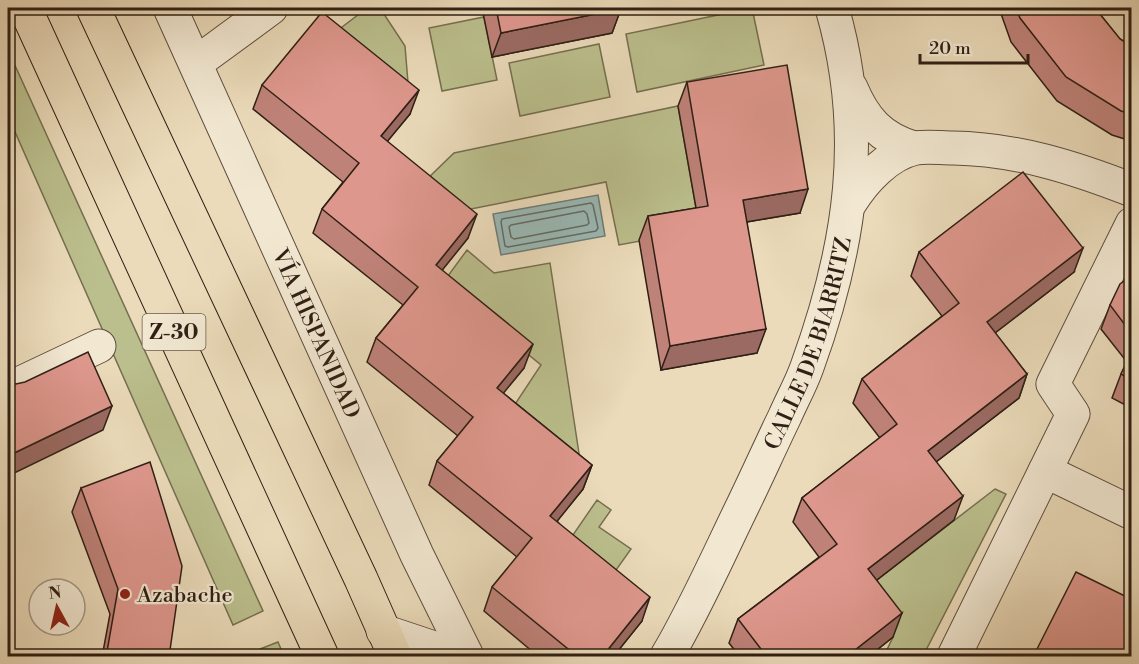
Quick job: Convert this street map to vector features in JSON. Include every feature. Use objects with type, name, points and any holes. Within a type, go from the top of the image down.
[{"type":"highway","name":"Z-30","points":[[25,8],[322,657]]},
{"type":"highway","name":"Z-30","points":[[93,8],[389,644]]},
{"type":"street","name":"VÍA HISPANIDAD","points":[[170,8],[417,555],[467,657]]},
{"type":"street","points":[[196,63],[271,8]]},
{"type":"street","name":"CALLE DE BIARRITZ","points":[[675,649],[807,369],[834,286],[850,203],[852,141],[849,85],[840,34],[832,8]]},
{"type":"street","points":[[849,85],[863,112],[874,126],[897,143],[914,148],[976,149],[1023,155],[1066,166],[1131,190]]},
{"type":"street","points":[[850,203],[859,189],[884,165],[914,148]]},
{"type":"street","points":[[954,657],[1073,414],[1053,384],[1131,224]]},
{"type":"street","points":[[8,388],[99,346]]},
{"type":"street","points":[[1045,471],[1131,513]]},
{"type":"street","points":[[389,644],[458,657]]},
{"type":"green space","points":[[367,8],[380,8],[405,46],[409,95],[333,34]]},
{"type":"green space","points":[[752,8],[764,65],[637,92],[626,34]]},
{"type":"green space","points":[[484,17],[497,80],[442,91],[429,28]]},
{"type":"green space","points":[[599,44],[610,97],[520,116],[509,63]]},
{"type":"green space","points":[[8,50],[263,611],[233,625],[8,116]]},
{"type":"green space","points":[[678,106],[700,230],[619,245],[606,182],[461,211],[423,183],[454,153]]},
{"type":"green space","points":[[467,250],[494,273],[550,263],[582,473],[506,418],[541,365],[442,284]]},
{"type":"green space","points":[[995,489],[1006,494],[923,656],[884,656],[893,637],[860,593]]},
{"type":"green space","points":[[597,500],[611,510],[599,527],[631,549],[609,580],[564,548]]},
{"type":"green space","points":[[278,642],[284,656],[242,656]]},
{"type":"water","points":[[598,195],[605,236],[501,255],[493,214]]},
{"type":"building","points":[[496,8],[621,8],[621,9],[501,33]]},
{"type":"building","points":[[1016,8],[1095,8],[1120,39],[1131,46],[1131,114],[1121,111],[1066,77],[1020,18]]},
{"type":"building","points":[[322,12],[419,90],[381,136],[477,214],[436,265],[533,344],[497,388],[592,465],[550,516],[650,597],[602,657],[578,657],[492,587],[532,538],[437,461],[473,417],[376,338],[418,287],[322,209],[359,163],[262,85]]},
{"type":"building","points":[[787,65],[808,189],[743,200],[766,329],[670,346],[648,216],[708,206],[687,82]]},
{"type":"building","points":[[1023,172],[1083,248],[987,322],[1027,374],[928,451],[963,496],[868,569],[902,613],[846,657],[767,657],[738,619],[837,544],[802,498],[897,424],[862,379],[959,303],[919,252]]},
{"type":"building","points":[[1131,276],[1131,333],[1110,305],[1120,284]]},
{"type":"building","points":[[88,352],[112,406],[8,456],[8,381],[16,384],[25,382]]},
{"type":"building","points":[[1131,353],[1131,380],[1121,374]]},
{"type":"building","points":[[150,462],[182,566],[169,657],[106,657],[118,589],[81,488]]},
{"type":"building","points":[[1076,572],[1131,599],[1131,657],[1033,657]]},
{"type":"place","name":"Azabache","points":[[125,594]]}]
